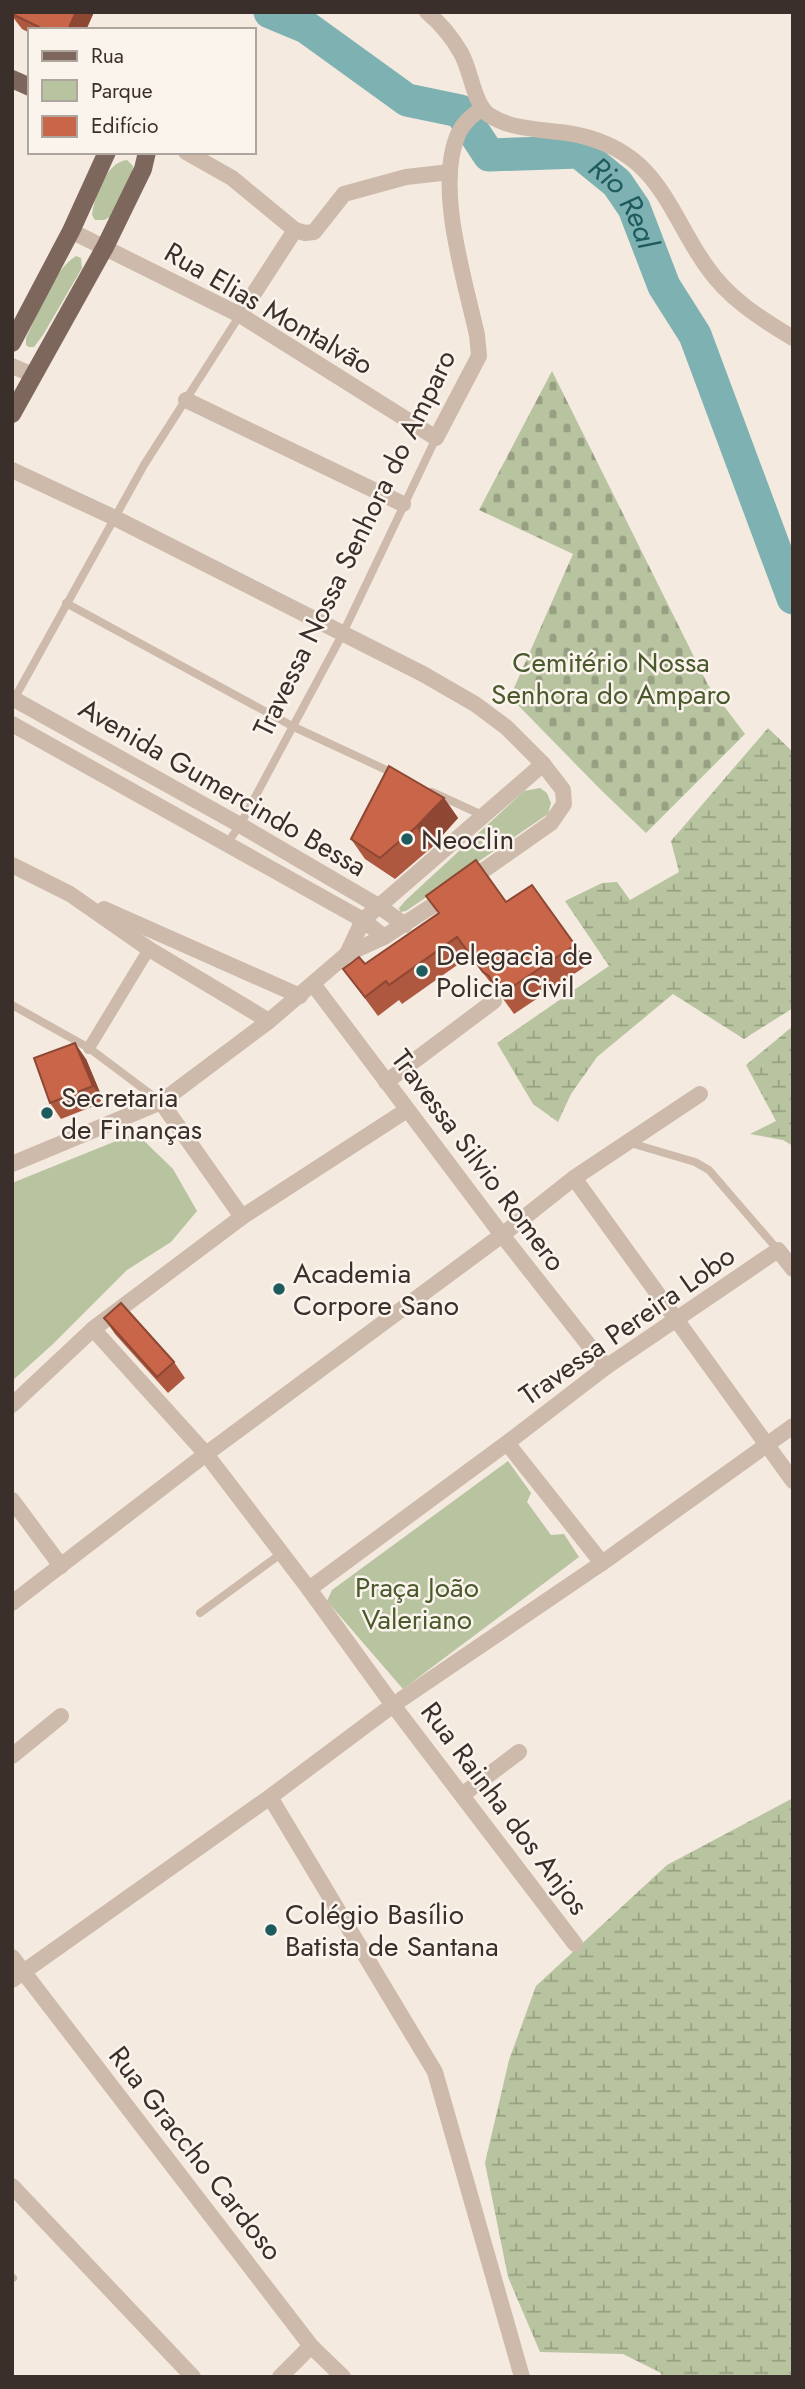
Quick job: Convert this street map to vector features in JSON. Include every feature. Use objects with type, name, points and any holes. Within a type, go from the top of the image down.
[{"type":"main road","points":[[12,79],[28,87]]},
{"type":"main road","points":[[12,343],[71,231],[106,154]]},
{"type":"main road","points":[[12,414],[105,247],[143,169],[147,154]]},
{"type":"street","points":[[436,15],[462,55],[481,109],[497,119],[519,127],[586,136],[626,155],[641,166],[654,181],[707,268],[722,287],[749,310],[793,338]]},
{"type":"street","name":"Travessa Nossa Senhora do Amparo","points":[[436,438],[479,356],[451,211],[450,172],[459,132],[467,120],[481,109]]},
{"type":"street","points":[[190,154],[232,178],[295,230],[305,233],[314,232],[344,194],[406,177],[450,172]]},
{"type":"street","points":[[240,315],[295,230]]},
{"type":"street","name":"Rua Elias Montalvão","points":[[71,231],[240,315],[436,438]]},
{"type":"street","points":[[12,366],[33,375]]},
{"type":"street","points":[[186,400],[403,504]]},
{"type":"street","points":[[12,470],[113,517],[423,674],[475,704],[506,727],[544,764],[565,798],[562,810],[551,823],[405,925],[347,954],[269,1021],[161,1102],[12,1164]]},
{"type":"street","name":"Avenida Gumercindo Bessa","points":[[13,700],[240,825],[380,907],[405,925]]},
{"type":"street","name":"Avenida Gumercindo Bessa","points":[[12,724],[363,920],[384,937]]},
{"type":"street","points":[[347,954],[363,920],[544,764]]},
{"type":"street","points":[[12,864],[70,894],[300,996]]},
{"type":"street","points":[[70,894],[149,949],[269,1021]]},
{"type":"street","points":[[89,1048],[149,949]]},
{"type":"street","name":"Travessa Silvio Romero","points":[[313,984],[606,1367]]},
{"type":"street","points":[[386,1082],[494,1001]]},
{"type":"street","points":[[12,1603],[574,1178],[700,1094]]},
{"type":"street","points":[[161,1102],[242,1217]]},
{"type":"street","points":[[12,1405],[93,1329],[242,1217],[407,1110]]},
{"type":"street","points":[[574,1178],[793,1481]]},
{"type":"street","name":"Travessa Pereira Lobo","points":[[507,1443],[606,1367],[778,1250],[793,1269]]},
{"type":"street","points":[[93,1329],[206,1454],[393,1705]]},
{"type":"street","points":[[18,1975],[270,1797],[393,1705],[603,1563],[793,1426]]},
{"type":"street","points":[[309,1589],[507,1443],[603,1563]]},
{"type":"street","points":[[12,1500],[61,1566]]},
{"type":"street","name":"Rua Rainha dos Anjos","points":[[393,1705],[575,1944]]},
{"type":"street","points":[[12,1756],[61,1716]]},
{"type":"street","points":[[462,1795],[519,1752]]},
{"type":"street","points":[[270,1797],[435,2072],[522,2377]]},
{"type":"street","name":"Rua Graccho Cardoso","points":[[12,1957],[18,1975],[311,2346],[343,2377]]},
{"type":"street","points":[[12,2186],[193,2377]]},
{"type":"street","points":[[280,2377],[311,2346]]},
{"type":"lane","points":[[13,700],[113,517],[240,315]]},
{"type":"lane","name":"Travessa Nossa Senhora do Amparo","points":[[226,845],[240,825],[342,635],[436,438]]},
{"type":"lane","points":[[66,603],[294,727],[407,780]]},
{"type":"lane","points":[[419,786],[482,815]]},
{"type":"lane","points":[[12,1005],[89,1048],[161,1102]]},
{"type":"lane","name":"Travessa Pereira Lobo","points":[[627,1142],[703,1166],[778,1250]]},
{"type":"lane","points":[[200,1612],[282,1553]]},
{"type":"green space","points":[[127,160],[133,166],[132,173],[112,216],[95,220],[92,215],[93,208],[102,182],[113,167]]},
{"type":"green space","points":[[76,256],[81,258],[82,268],[43,335],[34,347],[29,347],[26,345],[26,338],[47,293],[60,271]]},
{"type":"green space","name":"Cemitério Nossa Senhora do Amparo","points":[[552,371],[708,685],[745,734],[646,833],[510,697],[573,554],[479,510]]},
{"type":"green space","points":[[768,728],[793,752],[793,1008],[744,1039],[673,994],[597,1057],[571,1094],[558,1122],[533,1104],[497,1043],[609,966],[565,901],[602,883],[617,882],[630,900],[679,872],[671,841]]},
{"type":"green space","points":[[540,788],[547,793],[551,803],[548,814],[406,911],[400,912],[399,908],[406,900],[524,791]]},
{"type":"green space","points":[[793,1026],[793,1146],[783,1140],[750,1134],[776,1121],[746,1065]]},
{"type":"green space","points":[[136,1133],[173,1169],[197,1211],[171,1242],[127,1270],[12,1381],[12,1183]]},
{"type":"green space","name":"Praça João Valeriano","points":[[508,1461],[531,1493],[527,1502],[551,1535],[564,1534],[579,1557],[403,1689],[327,1601],[332,1590]]},
{"type":"green space","points":[[793,1798],[793,2377],[660,2377],[661,2373],[623,2354],[540,2352],[508,2277],[485,2163],[509,2060],[536,1986],[667,1865]]},
{"type":"building","points":[[76,12],[69,28],[41,28],[12,14]]},
{"type":"building","points":[[389,766],[444,798],[380,858],[351,839]]},
{"type":"building","points":[[476,860],[506,902],[532,885],[575,945],[500,995],[489,976],[483,972],[457,937],[389,985],[386,981],[365,997],[343,969],[359,957],[365,964],[439,913],[426,896]]},
{"type":"building","points":[[75,1043],[93,1086],[50,1103],[34,1058]]},
{"type":"building","points":[[121,1303],[174,1362],[157,1377],[104,1318]]},
{"type":"waterway","name":"Rio Real","points":[[270,12],[306,27],[407,100],[460,111],[489,155],[579,152],[617,183],[634,208],[664,286],[695,335],[793,598]]},
{"type":"place","name":"Neoclin","points":[[407,839]]},
{"type":"place","name":"Delegacia de Policia Civil","points":[[422,971]]},
{"type":"place","name":"Secretaria de Finanças","points":[[47,1113]]},
{"type":"place","name":"Academia Corpore Sano","points":[[279,1289]]},
{"type":"place","name":"Colégio Basílio Batista de Santana","points":[[271,1930]]}]
